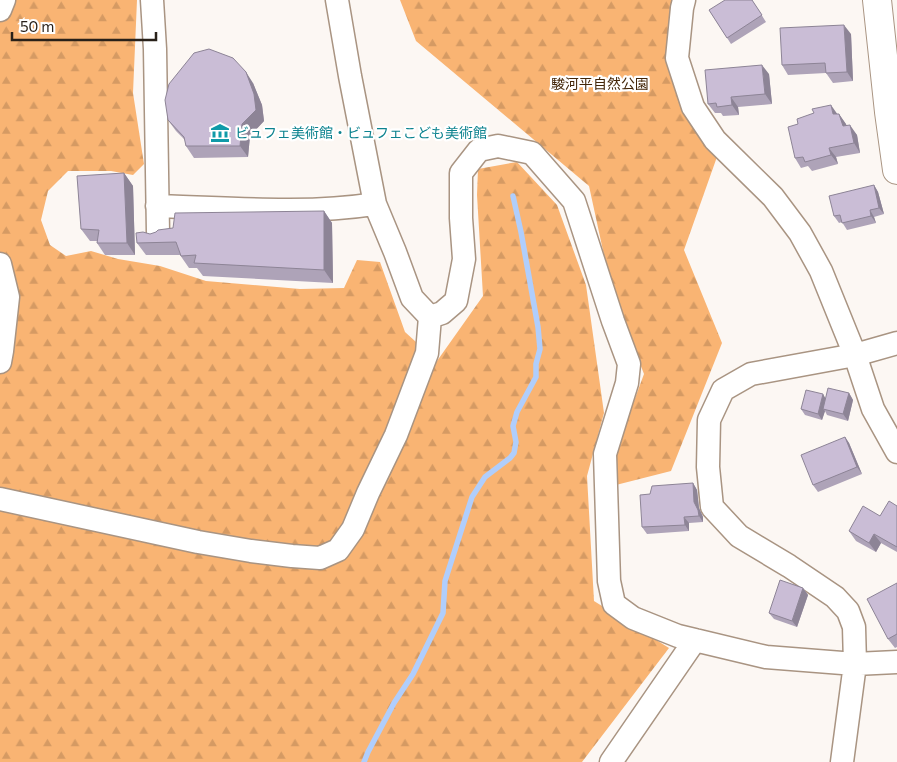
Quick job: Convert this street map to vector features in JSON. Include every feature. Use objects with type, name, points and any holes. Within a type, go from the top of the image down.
[{"type":"street","points":[[0,10],[4,0]]},
{"type":"street","points":[[152,0],[156,49],[158,233]]},
{"type":"street","points":[[0,499],[198,542],[292,556],[320,558],[338,550],[353,529],[396,435],[427,353],[430,316],[412,298],[375,204],[337,0]]},
{"type":"street","points":[[684,0],[677,58],[693,107],[715,140],[773,197],[800,233],[821,271],[856,355],[874,409],[897,452]]},
{"type":"street","points":[[877,0],[897,170]]},
{"type":"street","points":[[430,316],[442,313],[456,301],[464,259],[461,218],[461,173],[479,150],[498,146],[532,153],[574,201],[629,364],[627,383],[605,454],[609,580],[614,604],[633,618],[678,636],[766,657],[855,664],[897,662]]},
{"type":"street","points":[[157,206],[292,210],[375,204]]},
{"type":"street","points":[[0,264],[8,297],[0,362]]},
{"type":"street","points":[[842,762],[855,664],[854,626],[848,611],[835,597],[739,536],[712,508],[708,467],[709,420],[723,390],[751,374],[856,355],[897,343]]},
{"type":"street","points":[[611,762],[695,640]]},
{"type":"green space","points":[[0,0],[137,0],[133,93],[144,164],[133,175],[111,171],[68,171],[48,191],[41,220],[50,245],[66,256],[91,251],[118,259],[160,266],[206,281],[300,289],[344,288],[357,260],[380,262],[405,332],[437,361],[483,296],[477,195],[478,169],[517,162],[557,205],[586,285],[604,413],[587,476],[594,601],[669,648],[582,762],[0,762]]},
{"type":"green space","name":"駿河平自然公園","points":[[400,0],[679,0],[688,110],[718,154],[684,250],[722,343],[671,471],[612,486],[614,455],[644,374],[612,292],[589,186],[416,41]]},
{"type":"building","points":[[725,0],[752,0],[762,15],[727,38],[709,10]]},
{"type":"building","points":[[844,25],[847,72],[826,73],[825,63],[782,65],[780,28]]},
{"type":"building","points":[[209,49],[233,58],[246,72],[254,94],[256,110],[242,124],[240,146],[186,146],[184,137],[168,120],[165,100],[169,84],[194,53]]},
{"type":"building","points":[[762,65],[765,94],[731,97],[732,105],[717,107],[716,103],[708,104],[705,70]]},
{"type":"building","points":[[831,105],[833,114],[839,114],[843,126],[850,125],[854,143],[829,148],[831,155],[805,162],[803,157],[795,158],[788,127],[798,124],[797,119],[814,113],[812,109]]},
{"type":"building","points":[[124,173],[127,243],[97,243],[99,230],[81,229],[77,176]]},
{"type":"building","points":[[874,185],[879,208],[870,210],[871,216],[842,223],[840,215],[834,216],[829,196]]},
{"type":"building","points":[[324,211],[324,270],[194,263],[196,255],[181,256],[176,242],[137,243],[136,233],[150,234],[158,230],[173,228],[175,213]]},
{"type":"building","points":[[828,388],[849,393],[843,414],[823,409]]},
{"type":"building","points":[[806,390],[823,394],[818,414],[801,409]]},
{"type":"building","points":[[845,437],[857,467],[813,485],[801,455]]},
{"type":"building","points":[[693,483],[694,502],[699,516],[684,517],[685,525],[642,527],[640,495],[650,494],[652,486]]},
{"type":"building","points":[[889,501],[897,506],[897,547],[874,534],[869,543],[849,531],[863,506],[880,516]]},
{"type":"building","points":[[780,580],[803,588],[792,621],[769,613]]},
{"type":"building","points":[[897,583],[897,634],[888,639],[867,599]]},
{"type":"waterway","points":[[364,762],[394,703],[413,674],[443,613],[445,581],[472,497],[485,477],[514,453],[516,442],[513,426],[517,412],[536,377],[536,364],[540,349],[538,327],[513,196]]},
{"type":"place","name":"ビュフェ美術館・ビュフェこども美術館","points":[[220,133]]}]
